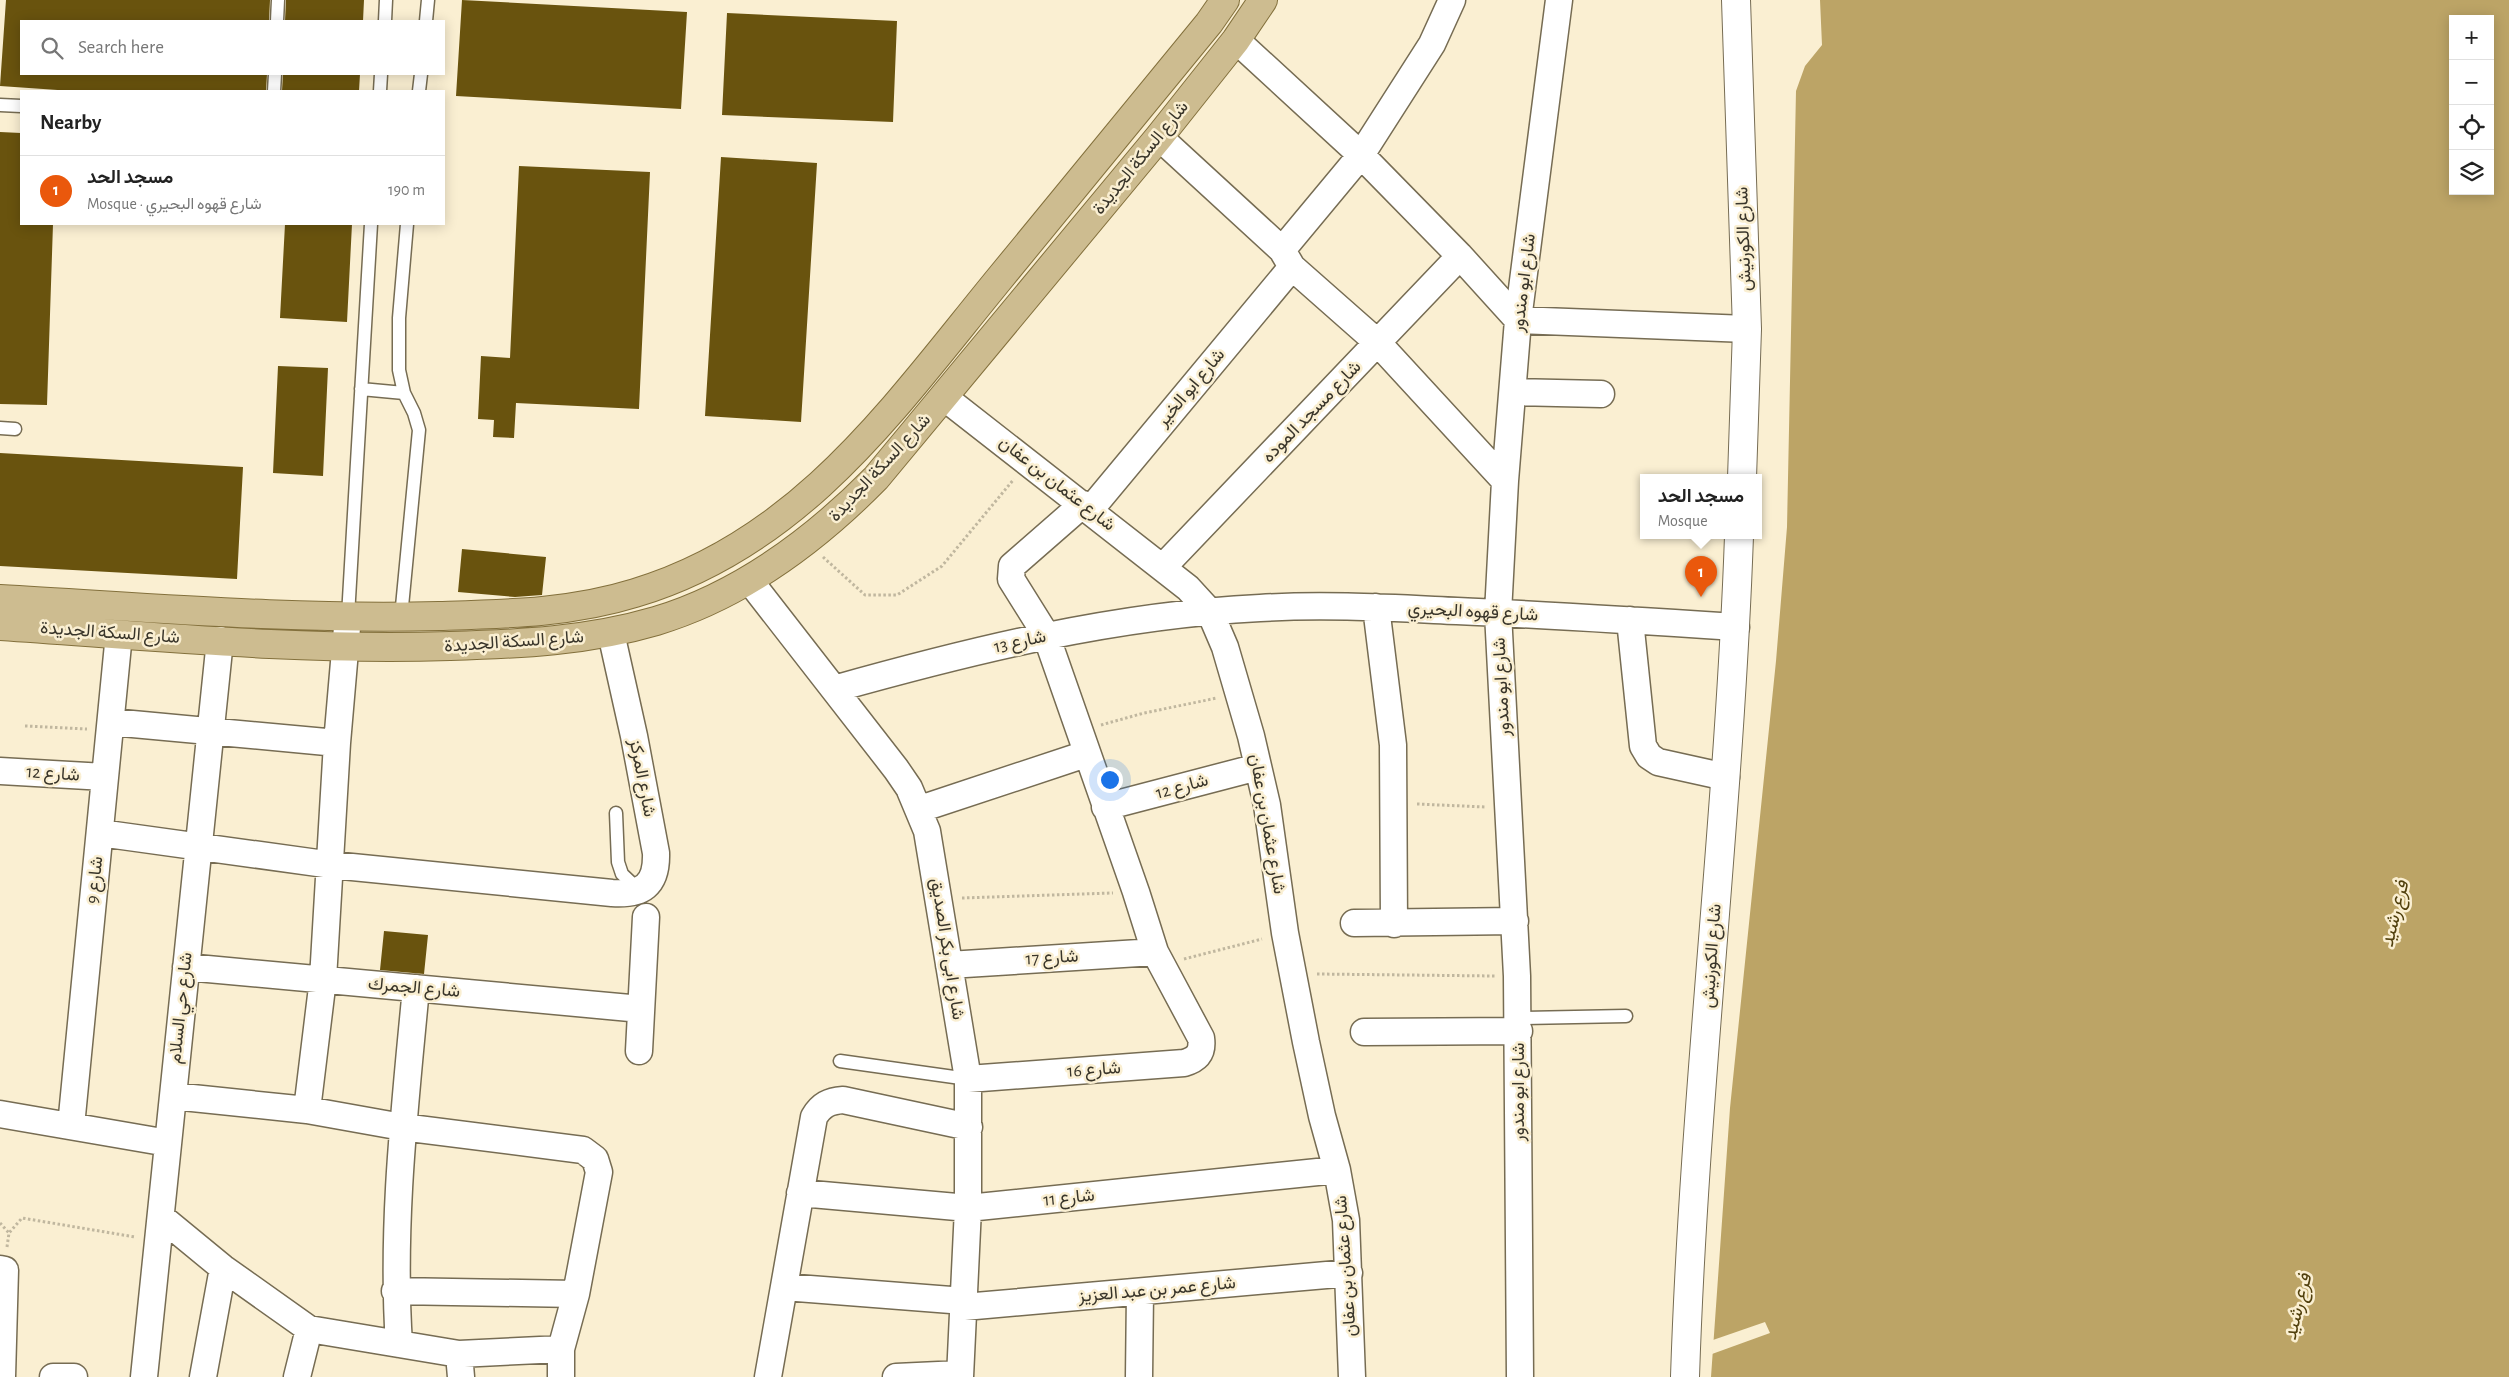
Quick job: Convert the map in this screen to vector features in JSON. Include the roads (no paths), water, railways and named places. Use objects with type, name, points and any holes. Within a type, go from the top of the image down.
[{"type":"main road","name":"شارع السكة الجديدة","points":[[0,599],[348,616],[402,617],[511,614],[553,611],[595,604],[636,593],[676,579],[714,561],[773,525],[826,481],[893,407],[1209,23],[1225,0]]},
{"type":"main road","name":"شارع السكة الجديدة","points":[[0,626],[345,648],[513,645],[562,642],[611,633],[658,620],[705,603],[749,580],[806,542],[831,522],[876,478],[945,398],[1159,137],[1236,40],[1263,0]]},
{"type":"main road","name":"شارع الكورنيش","points":[[1736,0],[1747,329],[1742,474]]},
{"type":"main road","name":"شارع الكورنيش","points":[[1685,1377],[1688,1263],[1726,778],[1736,627],[1739,539]]},
{"type":"street","name":"شارع ابو الخير","points":[[1046,636],[1011,580],[1012,566],[1087,507],[1287,258],[1362,155],[1432,44],[1452,0]]},
{"type":"street","name":"شارع ابو مندور","points":[[1520,1377],[1519,1025],[1498,613],[1505,481],[1518,320],[1560,0]]},
{"type":"street","points":[[1236,40],[1362,155],[1460,256],[1518,320],[1747,329]]},
{"type":"street","points":[[1159,137],[1378,342],[1505,481]]},
{"type":"street","name":"شارع مسجد الموده","points":[[1164,568],[1460,256]]},
{"type":"street","points":[[1513,392],[1602,394]]},
{"type":"street","name":"شارع عثمان بن عفان","points":[[945,398],[1087,507],[1188,588],[1210,612],[1225,648],[1240,694],[1258,766],[1266,805],[1285,933],[1318,1098],[1337,1170],[1346,1220],[1352,1377]]},
{"type":"street","name":"شارع ابى بكر الصديق","points":[[749,580],[896,769],[920,809],[927,831],[968,1080],[968,1208],[960,1376]]},
{"type":"street","name":"شارع قهوه البحيري","points":[[1210,612],[1320,606],[1376,607],[1736,627]]},
{"type":"street","points":[[1376,607],[1393,745],[1394,924]]},
{"type":"street","name":"شارع 13","points":[[834,689],[940,659],[1046,636],[1210,612]]},
{"type":"street","points":[[307,1110],[324,979],[332,865],[337,743],[348,616]]},
{"type":"street","points":[[1630,620],[1643,746],[1649,756],[1658,762],[1726,778]]},
{"type":"street","name":"شارع المركز","points":[[611,633],[634,736],[656,853],[657,868],[651,881],[640,891]]},
{"type":"street","name":"شارع 9","points":[[71,1126],[119,634]]},
{"type":"street","points":[[1046,636],[1158,959]]},
{"type":"street","name":"شارع حي السلام","points":[[144,1377],[220,640]]},
{"type":"street","points":[[110,726],[337,743]]},
{"type":"street","points":[[920,809],[1083,742]]},
{"type":"street","name":"شارع 12","points":[[1105,807],[1258,766]]},
{"type":"street","name":"شارع 12","points":[[0,771],[105,778]]},
{"type":"street","points":[[100,834],[198,845],[332,865],[612,893],[626,894],[640,891]]},
{"type":"street","points":[[639,1050],[646,917]]},
{"type":"street","points":[[1354,923],[1394,924],[1515,920]]},
{"type":"street","name":"شارع 17","points":[[950,965],[1158,959]]},
{"type":"street","name":"شارع 16","points":[[968,1080],[1193,1060],[1199,1054],[1202,1046],[1201,1038],[1158,959]]},
{"type":"street","name":"شارع الجمرك","points":[[186,967],[642,1009]]},
{"type":"street","points":[[399,1344],[395,1290],[402,1127],[416,988]]},
{"type":"street","points":[[1364,1032],[1519,1025]]},
{"type":"street","points":[[173,1096],[307,1110],[402,1127],[582,1150],[595,1159],[599,1172],[576,1294],[561,1349],[561,1377]]},
{"type":"street","points":[[768,1377],[814,1117],[826,1103],[843,1100],[968,1127]]},
{"type":"street","points":[[0,1114],[168,1142]]},
{"type":"street","name":"شارع 11","points":[[800,1193],[968,1208],[1337,1170]]},
{"type":"street","points":[[159,1229],[222,1268],[309,1329],[399,1344],[460,1365],[561,1349]]},
{"type":"street","points":[[203,1377],[222,1268]]},
{"type":"street","points":[[0,1269],[5,1270],[3,1377]]},
{"type":"street","name":"شارع عمر بن عبد العزيز","points":[[784,1287],[964,1304],[1140,1292],[1349,1273]]},
{"type":"street","points":[[395,1290],[576,1294]]},
{"type":"street","points":[[1139,1377],[1140,1292]]},
{"type":"street","points":[[297,1377],[309,1329]]},
{"type":"street","points":[[896,1377],[960,1376]]},
{"type":"street","points":[[54,1377],[74,1377]]},
{"type":"lane","points":[[277,20],[278,0]]},
{"type":"lane","points":[[385,20],[386,0]]},
{"type":"lane","points":[[426,20],[428,0]]},
{"type":"lane","points":[[274,90],[275,75]]},
{"type":"lane","points":[[380,90],[381,75]]},
{"type":"lane","points":[[419,90],[421,75]]},
{"type":"lane","points":[[0,105],[20,106]]},
{"type":"lane","points":[[348,616],[372,225]]},
{"type":"lane","points":[[402,617],[419,430],[414,413],[404,393],[399,370],[399,318],[408,225]]},
{"type":"lane","points":[[361,389],[404,393]]},
{"type":"lane","points":[[0,428],[15,429]]},
{"type":"lane","points":[[616,813],[618,862],[622,874],[640,891]]},
{"type":"lane","points":[[1519,1025],[1626,1016]]},
{"type":"lane","points":[[840,1062],[968,1080]]},
{"type":"water","name":"فرع رشيد","points":[[1820,0],[2509,0],[2509,1377],[1711,1377],[1730,1108],[1776,661],[1787,527],[1796,91],[1805,66],[1822,45]]},
{"type":"place","name":"مسجد الحد","points":[[1701,597]]}]
